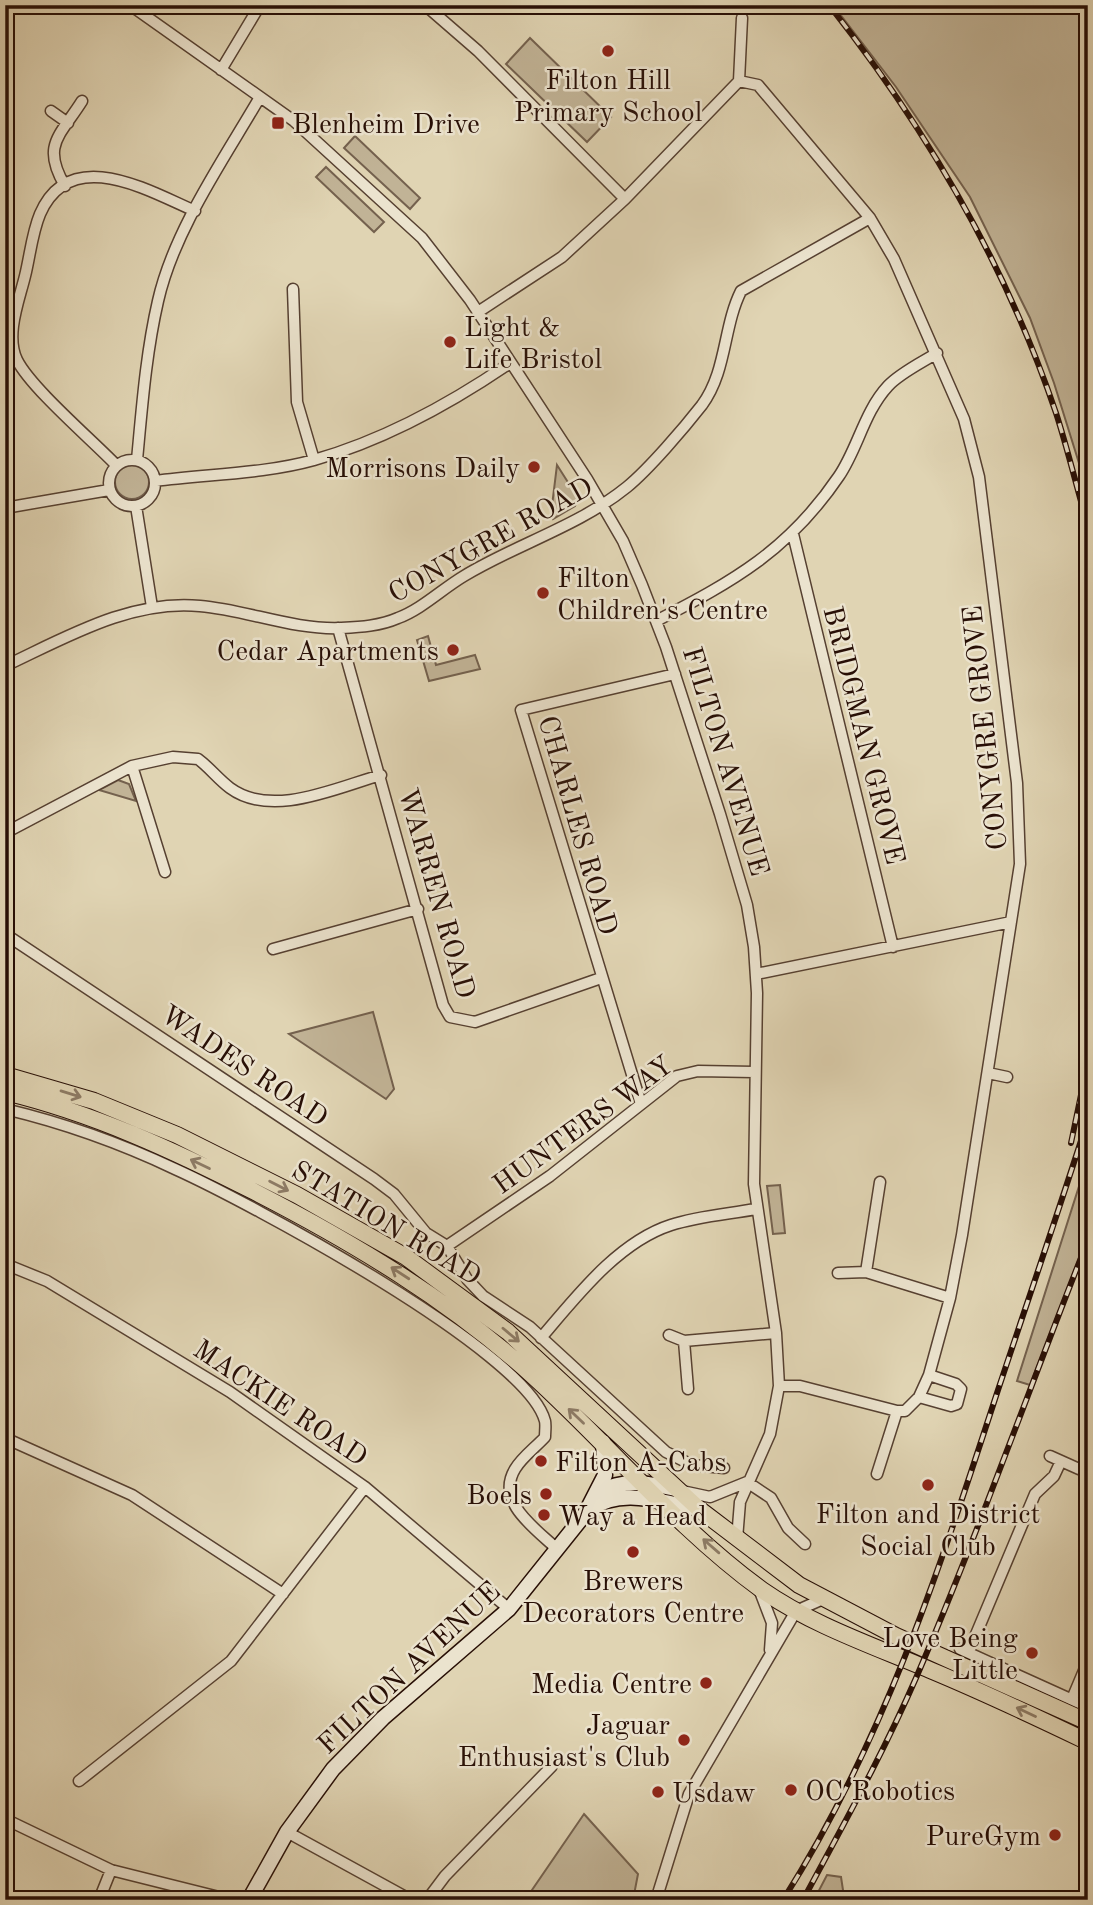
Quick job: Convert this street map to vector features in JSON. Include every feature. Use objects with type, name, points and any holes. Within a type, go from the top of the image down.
[{"type":"main road","name":"STATION ROAD","points":[[5,1075],[94,1101],[177,1135],[297,1195],[406,1257],[508,1332],[699,1510],[737,1541],[823,1599],[1088,1722]]},
{"type":"main road","name":"STATION ROAD","points":[[5,1092],[90,1118],[171,1149],[374,1257],[436,1298],[498,1346],[758,1587],[796,1611],[1088,1742]]},
{"type":"street","name":"FILTON AVENUE","points":[[130,5],[303,128],[403,219],[439,258],[478,312],[602,505],[622,541],[656,621],[747,905],[756,974],[752,1159],[756,1209],[776,1333],[779,1386],[769,1434],[738,1508],[737,1541]]},
{"type":"street","points":[[221,70],[260,5]]},
{"type":"street","points":[[425,5],[478,51],[625,199]]},
{"type":"street","points":[[478,312],[562,257],[625,199],[739,81],[742,18]]},
{"type":"street","name":"CONYGRE GROVE","points":[[739,81],[758,85],[870,218],[894,259],[964,419],[980,491],[1017,783],[1020,864],[950,1298],[929,1375],[919,1397]]},
{"type":"street","points":[[136,460],[159,299],[195,211],[260,97]]},
{"type":"street","points":[[65,186],[53,164],[53,146],[82,101]]},
{"type":"street","points":[[51,111],[68,123]]},
{"type":"street","points":[[116,465],[33,380],[20,365],[14,350],[14,325],[38,222],[49,200],[65,186],[82,178],[110,177],[195,211]]},
{"type":"street","name":"CONYGRE ROAD","points":[[5,666],[75,632],[152,607],[200,606],[338,628],[369,626],[409,614],[466,575],[602,505],[629,486],[703,403],[720,369],[735,302],[741,290],[870,218]]},
{"type":"street","points":[[293,289],[297,402],[314,460]]},
{"type":"street","points":[[656,621],[753,568],[793,534],[841,475],[871,410],[889,385],[937,353]]},
{"type":"street","points":[[155,481],[314,460],[396,429],[458,398],[510,363]]},
{"type":"street","points":[[136,460],[149,467],[155,481],[148,499],[136,506],[122,504],[109,489],[109,476],[116,465],[136,460]]},
{"type":"street","points":[[5,508],[109,489]]},
{"type":"street","points":[[136,506],[152,607]]},
{"type":"street","name":"BRIDGMAN GROVE","points":[[793,534],[893,947]]},
{"type":"street","name":"WARREN ROAD","points":[[338,628],[443,1005],[450,1017],[456,1021],[475,1022],[601,978]]},
{"type":"street","name":"CHARLES ROAD","points":[[641,1104],[521,710],[675,674]]},
{"type":"street","points":[[5,833],[132,766],[173,757],[198,759],[231,789],[273,801],[303,797],[381,775]]},
{"type":"street","points":[[132,766],[165,872]]},
{"type":"street","points":[[273,949],[418,909]]},
{"type":"street","points":[[756,974],[1011,922]]},
{"type":"street","name":"WADES ROAD","points":[[5,934],[374,1179],[394,1194],[434,1241],[447,1246]]},
{"type":"street","name":"HUNTERS WAY","points":[[447,1246],[550,1176],[677,1076],[698,1070],[754,1072]]},
{"type":"street","points":[[988,1073],[1007,1077]]},
{"type":"street","name":"STATION ROAD","points":[[5,1109],[53,1121],[177,1169],[390,1286],[480,1349],[535,1402],[545,1420],[545,1437],[514,1470],[509,1492],[516,1509],[557,1549]]},
{"type":"street","points":[[866,1272],[880,1182]]},
{"type":"street","points":[[541,1338],[592,1281],[644,1238],[670,1225],[756,1209]]},
{"type":"street","name":"STATION ROAD","points":[[447,1246],[482,1296],[522,1321],[673,1457],[702,1467],[724,1468]]},
{"type":"street","name":"MACKIE ROAD","points":[[5,1264],[47,1281],[230,1392],[365,1487],[509,1609]]},
{"type":"street","points":[[838,1273],[866,1272],[950,1298]]},
{"type":"street","points":[[669,1335],[684,1341],[776,1333]]},
{"type":"street","points":[[684,1341],[688,1389]]},
{"type":"street","points":[[779,1386],[800,1386],[897,1411],[905,1410],[919,1397],[951,1406],[957,1404],[961,1389],[956,1384],[929,1375]]},
{"type":"street","points":[[877,1474],[897,1411]]},
{"type":"street","points":[[5,1438],[131,1495],[283,1594]]},
{"type":"street","name":"FILTON AVENUE","points":[[249,1900],[287,1832],[333,1769],[375,1726],[509,1609],[587,1511],[606,1470],[603,1442]]},
{"type":"street","points":[[1050,1456],[1079,1469]]},
{"type":"street","points":[[868,1458],[881,1462]]},
{"type":"street","points":[[1061,1461],[1054,1476],[1035,1494],[965,1650],[1088,1707]]},
{"type":"street","points":[[598,1492],[619,1483],[642,1482],[710,1497],[747,1482],[771,1498],[788,1528],[805,1544]]},
{"type":"street","points":[[79,1781],[231,1661],[365,1487]]},
{"type":"street","name":"FILTON AVENUE","points":[[587,1511],[599,1503],[619,1496],[699,1510]]},
{"type":"street","points":[[758,1587],[772,1623],[769,1657]]},
{"type":"street","points":[[656,1900],[689,1794],[796,1611],[823,1599]]},
{"type":"street","points":[[1072,1699],[1088,1661]]},
{"type":"street","points":[[427,1900],[552,1766]]},
{"type":"street","points":[[5,1819],[111,1870],[232,1900]]},
{"type":"street","points":[[287,1832],[411,1900]]},
{"type":"street","points":[[99,1900],[111,1870]]},
{"type":"shaded area","points":[[833,5],[1088,5],[1088,492],[1054,383],[1030,318],[970,197],[896,87]]},
{"type":"shaded area","points":[[530,38],[611,117],[587,142],[506,64]]},
{"type":"shaded area","points":[[355,136],[420,198],[410,209],[344,148]]},
{"type":"shaded area","points":[[326,167],[384,222],[374,232],[316,177]]},
{"type":"shaded area","points":[[132,465],[144,470],[149,482],[144,494],[132,499],[120,494],[115,482],[120,470]]},
{"type":"shaded area","points":[[557,465],[578,498],[575,506],[553,519],[551,514]]},
{"type":"shaded area","points":[[428,636],[436,665],[475,655],[480,669],[429,681],[417,640]]},
{"type":"shaded area","points":[[118,780],[129,784],[136,801],[99,790]]},
{"type":"shaded area","points":[[373,1012],[394,1089],[386,1099],[289,1034]]},
{"type":"shaded area","points":[[1088,1158],[1088,1235],[1030,1385],[1017,1381]]},
{"type":"shaded area","points":[[780,1185],[785,1233],[773,1234],[767,1186]]},
{"type":"shaded area","points":[[584,1814],[638,1874],[633,1900],[546,1900],[532,1890]]},
{"type":"shaded area","points":[[827,1875],[841,1877],[843,1890],[835,1900],[814,1900]]},
{"type":"railway","points":[[829,5],[865,52],[930,149],[988,251],[1036,358],[1065,441],[1088,526]]},
{"type":"railway","points":[[1071,1143],[1088,1061]]},
{"type":"railway","points":[[783,1900],[851,1778],[907,1652],[954,1523],[1088,1119]]},
{"type":"railway","points":[[803,1900],[876,1762],[916,1678],[1088,1240]]},
{"type":"place","name":"Filton Hill Primary School","points":[[608,51]]},
{"type":"place","name":"Blenheim Drive","points":[[278,123]]},
{"type":"place","name":"Light & Life Bristol","points":[[450,342]]},
{"type":"place","name":"Morrisons Daily","points":[[534,467]]},
{"type":"place","name":"Filton Children's Centre","points":[[543,593]]},
{"type":"place","name":"Cedar Apartments","points":[[453,650]]},
{"type":"place","name":"Filton A-Cabs","points":[[541,1461]]},
{"type":"place","name":"Filton and District Social Club","points":[[928,1485]]},
{"type":"place","name":"Boels","points":[[546,1494]]},
{"type":"place","name":"Way a Head","points":[[544,1515]]},
{"type":"place","name":"Brewers Decorators Centre","points":[[633,1552]]},
{"type":"place","name":"Love Being Little","points":[[1032,1653]]},
{"type":"place","name":"Media Centre","points":[[706,1683]]},
{"type":"place","name":"Jaguar Enthusiast's Club","points":[[684,1740]]},
{"type":"place","name":"OC Robotics","points":[[791,1790]]},
{"type":"place","name":"Usdaw","points":[[658,1792]]},
{"type":"place","name":"PureGym","points":[[1055,1835]]}]
